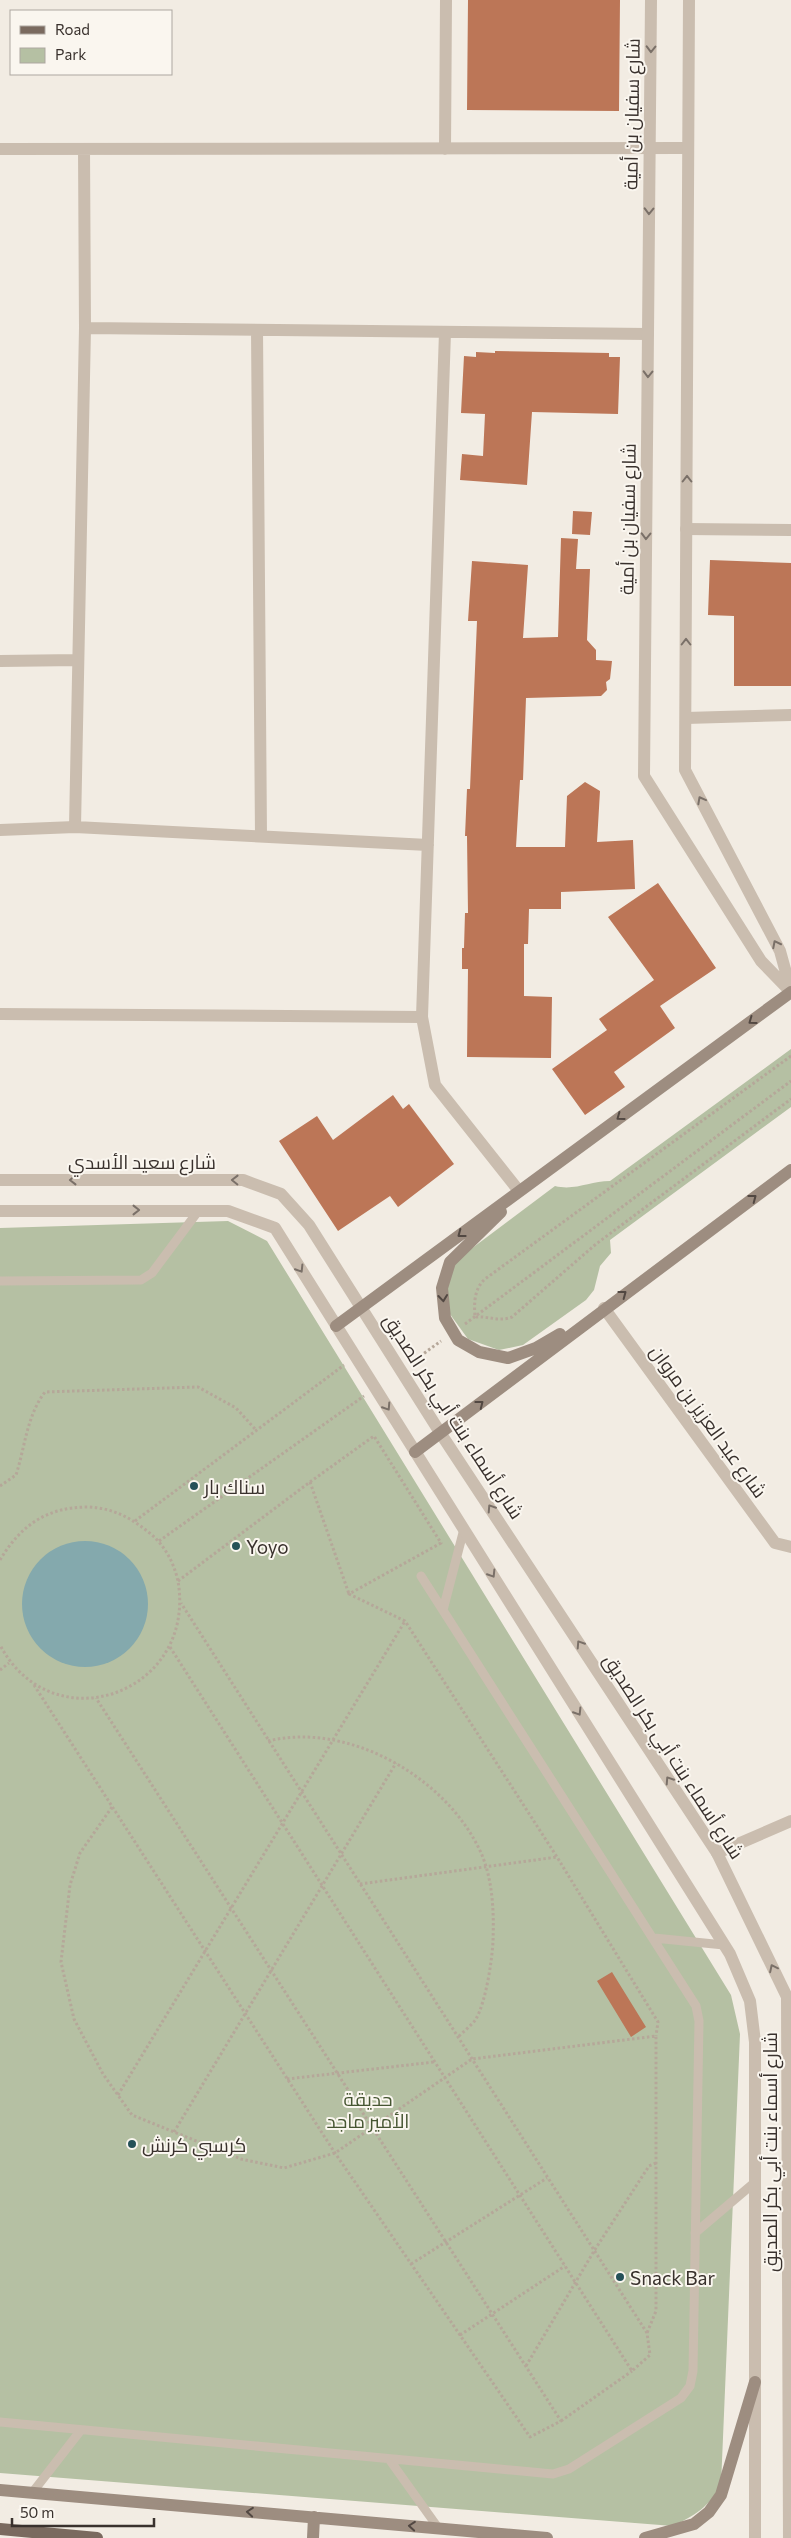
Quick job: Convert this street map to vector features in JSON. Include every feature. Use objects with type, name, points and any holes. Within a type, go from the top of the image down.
[{"type":"main road","points":[[336,1326],[791,992]]},
{"type":"main road","points":[[415,1452],[604,1308],[791,1170]]},
{"type":"main road","points":[[519,1191],[450,1262],[442,1288],[445,1318],[458,1340],[479,1352],[508,1358],[536,1348],[604,1308]]},
{"type":"main road","points":[[645,2538],[694,2524],[709,2512],[722,2495],[755,2382]]},
{"type":"main road","points":[[0,2490],[547,2538]]},
{"type":"main road","points":[[313,2538],[314,2517]]},
{"type":"main road","points":[[0,2529],[92,2538]]},
{"type":"main road","points":[[0,2537],[97,2538]]},
{"type":"street","points":[[445,149],[446,0]]},
{"type":"street","name":"شارع سفيان بن أمية","points":[[651,0],[644,776],[761,961],[791,992]]},
{"type":"street","points":[[689,0],[686,770],[780,951],[791,992]]},
{"type":"street","points":[[0,148],[650,150],[688,148]]},
{"type":"street","points":[[75,827],[85,328],[84,149]]},
{"type":"street","points":[[85,328],[648,334]]},
{"type":"street","points":[[257,330],[261,836]]},
{"type":"street","points":[[445,332],[422,1016],[435,1085],[519,1191]]},
{"type":"street","points":[[686,529],[791,530]]},
{"type":"street","points":[[0,661],[78,660]]},
{"type":"street","points":[[686,718],[791,715]]},
{"type":"street","points":[[0,830],[75,827],[428,845]]},
{"type":"street","points":[[0,1014],[422,1016]]},
{"type":"street","name":"شارع سعيد الأسدي","points":[[0,1180],[243,1180],[282,1194]]},
{"type":"street","name":"شارع أسماء بنت أبي بكر الصديق","points":[[282,1194],[310,1226],[441,1434],[717,1853],[789,1996],[788,2538]]},
{"type":"street","points":[[0,1211],[199,1210]]},
{"type":"street","name":"شارع أسماء بنت أبي بكر الصديق","points":[[199,1210],[228,1211],[274,1228],[724,1945],[750,2001],[755,2042],[756,2538]]},
{"type":"street","name":"شارع عبد العزيز بن مروان","points":[[604,1308],[775,1543],[791,1547]]},
{"type":"street","points":[[717,1853],[791,1821]]},
{"type":"lane","points":[[0,1281],[141,1280],[152,1273],[199,1210]]},
{"type":"lane","points":[[443,1610],[464,1530]]},
{"type":"lane","points":[[0,2422],[553,2474],[570,2469],[681,2398],[690,2386],[693,2371],[699,2021],[696,2006],[421,1576]]},
{"type":"lane","points":[[654,1938],[724,1945]]},
{"type":"lane","points":[[695,2233],[754,2183]]},
{"type":"lane","points":[[32,2493],[81,2430]]},
{"type":"lane","points":[[389,2459],[439,2528]]},
{"type":"path","points":[[475,1317],[474,1303],[479,1285],[485,1279],[791,1056]]},
{"type":"path","points":[[401,1369],[475,1317],[791,1081]]},
{"type":"path","points":[[475,1317],[487,1316],[503,1320],[512,1317],[596,1244],[791,1098]]},
{"type":"path","points":[[136,1521],[354,1357]]},
{"type":"path","points":[[0,1486],[16,1474],[31,1418],[37,1403],[45,1392],[198,1387],[236,1408],[256,1430]]},
{"type":"path","points":[[159,1541],[375,1388]]},
{"type":"path","points":[[178,1581],[374,1436],[441,1543],[349,1594]]},
{"type":"path","points":[[310,1482],[349,1594],[405,1622],[557,1857],[658,2022],[656,2036],[656,2311],[647,2333]]},
{"type":"path","points":[[0,1560],[12,1539],[38,1518],[70,1507],[103,1508],[136,1521],[159,1541],[171,1560],[178,1581],[181,1603],[178,1626],[170,1648],[151,1672],[126,1690],[96,1698],[74,1699],[60,1696],[34,1685]]},
{"type":"path","points":[[0,1645],[9,1662],[34,1685],[335,2153],[530,2437],[561,2421],[632,2371],[650,2355],[647,2333],[181,1603]]},
{"type":"path","points":[[118,2095],[405,1622]]},
{"type":"path","points":[[170,1648],[632,2371]]},
{"type":"path","points":[[0,1670],[9,1662]]},
{"type":"path","points":[[96,1698],[561,2421]]},
{"type":"path","points":[[268,1741],[288,1736],[334,1740],[372,1751],[417,1775],[464,1823],[482,1856],[493,1903],[492,1958],[476,2019],[458,2037]]},
{"type":"path","points":[[174,2132],[396,1764]]},
{"type":"path","points":[[112,1807],[80,1853],[72,1877],[60,1962],[74,2019],[103,2074],[132,2115],[241,2159],[284,2168],[335,2153],[472,2059],[656,2036]]},
{"type":"path","points":[[360,1884],[557,1857]]},
{"type":"path","points":[[287,2079],[434,2062]]},
{"type":"path","points":[[526,2366],[594,2251],[649,2166],[656,2163]]},
{"type":"path","points":[[411,2264],[548,2178]]},
{"type":"path","points":[[460,2335],[565,2266]]},
{"type":"green space","points":[[791,1049],[791,1107],[610,1240],[611,1253],[600,1266],[594,1290],[586,1300],[523,1345],[499,1350],[468,1339],[447,1310],[446,1290],[455,1261],[555,1186],[576,1187],[610,1181]]},
{"type":"green space","name":"حديقة الأمير ماجد","points":[[228,1221],[267,1241],[731,1995],[740,2034],[721,2485],[707,2505],[673,2526],[0,2473],[0,1228]]},
{"type":"water","points":[[85,1541],[109,1546],[120,1551],[130,1559],[138,1569],[143,1580],[148,1604],[143,1628],[138,1639],[130,1649],[120,1657],[109,1662],[85,1667],[61,1662],[50,1657],[40,1649],[32,1639],[27,1628],[22,1604],[27,1580],[32,1569],[40,1559],[50,1551],[61,1546]]},
{"type":"building","points":[[468,0],[620,0],[619,111],[467,110]]},
{"type":"building","points":[[495,351],[609,353],[609,357],[620,357],[618,414],[532,412],[527,485],[460,480],[462,454],[483,456],[485,414],[461,413],[464,356],[476,357],[476,352],[495,353]]},
{"type":"building","points":[[573,511],[592,512],[590,535],[572,534]]},
{"type":"building","points":[[561,538],[578,539],[576,569],[590,569],[587,640],[596,650],[596,660],[612,661],[610,679],[606,682],[607,690],[601,696],[526,698],[523,780],[520,780],[516,847],[565,847],[567,796],[585,782],[600,791],[597,842],[633,840],[635,889],[561,892],[561,909],[529,909],[528,944],[524,944],[524,996],[552,997],[551,1058],[467,1057],[468,969],[462,969],[462,948],[464,948],[465,913],[468,913],[467,836],[465,836],[467,789],[470,789],[477,621],[468,621],[472,561],[528,565],[523,638],[558,637]]},
{"type":"building","points":[[710,560],[791,563],[791,686],[734,686],[734,616],[708,615]]},
{"type":"building","points":[[658,883],[716,968],[660,1006],[675,1028],[614,1072],[625,1087],[585,1115],[552,1069],[607,1030],[599,1019],[654,980],[608,917]]},
{"type":"building","points":[[393,1095],[403,1109],[409,1104],[454,1164],[398,1207],[390,1196],[338,1231],[279,1141],[317,1116],[333,1140]]},
{"type":"building","points":[[612,1972],[646,2027],[631,2037],[597,1981]]},
{"type":"place","name":"سناك بار","points":[[194,1486]]},
{"type":"place","name":"Yoyo","points":[[236,1546]]},
{"type":"place","name":"كرسبي كرنش","points":[[132,2144]]},
{"type":"place","name":"Snack Bar","points":[[620,2277]]}]
